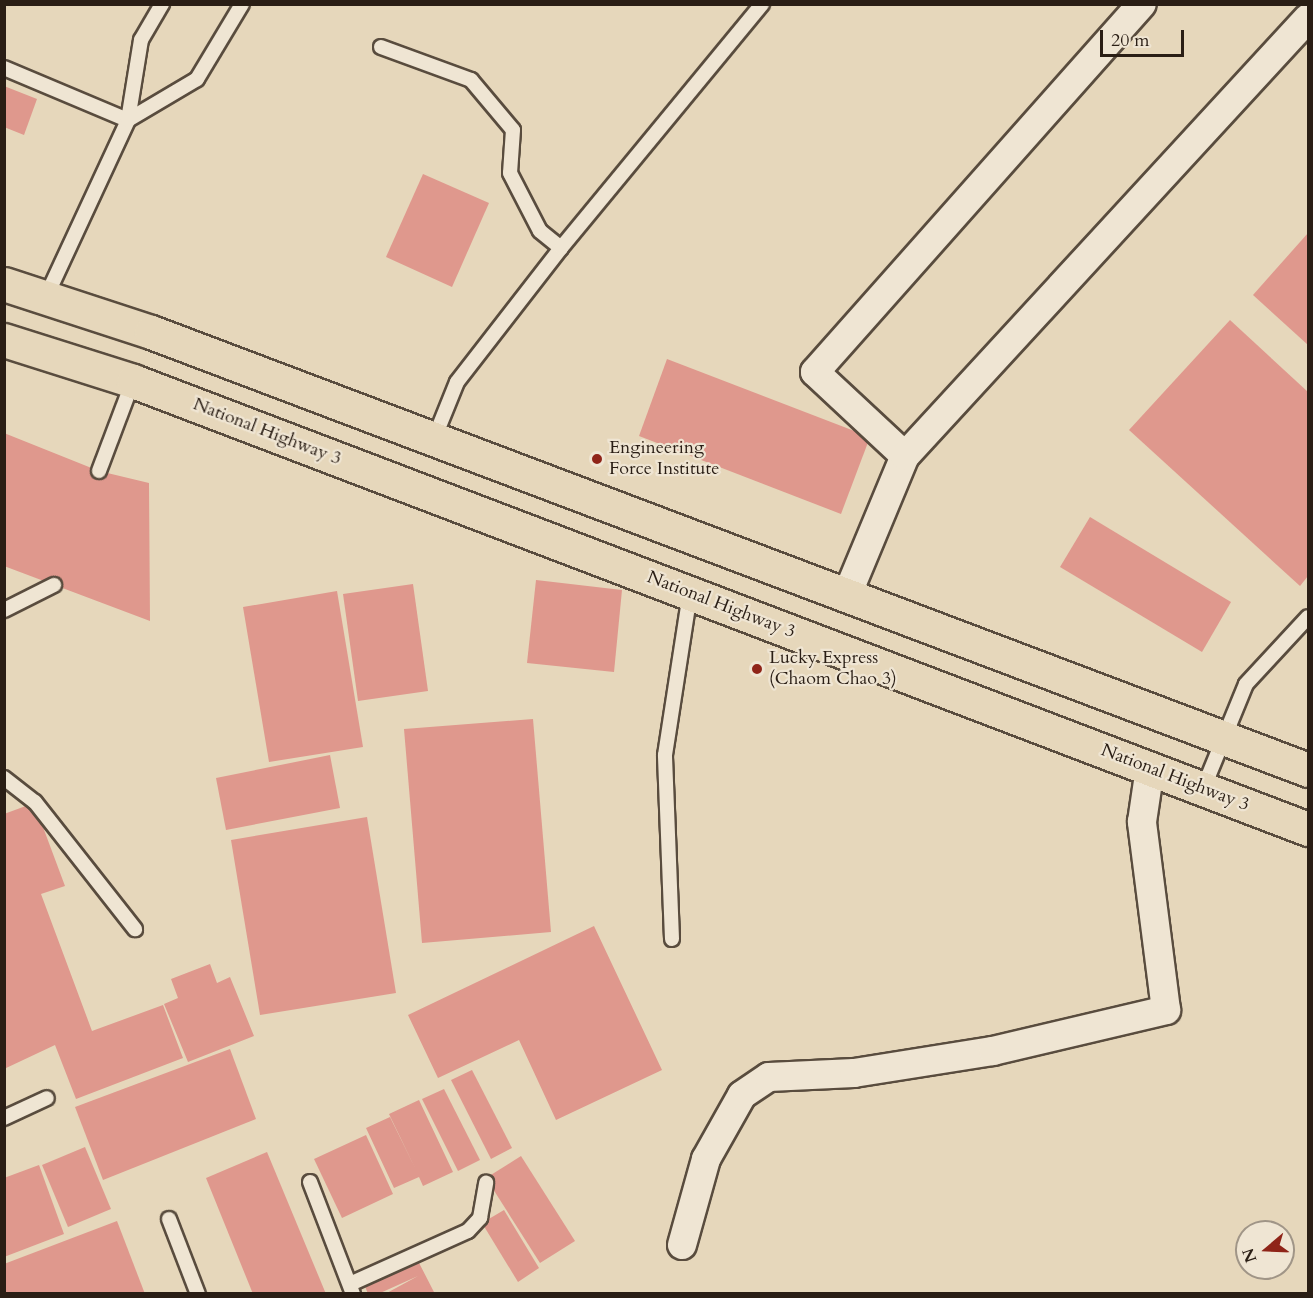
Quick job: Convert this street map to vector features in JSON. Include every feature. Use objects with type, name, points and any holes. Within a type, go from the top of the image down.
[{"type":"highway","points":[[20,287],[151,332],[1308,770]]},
{"type":"highway","name":"National Highway 3","points":[[5,340],[133,381],[1308,829]]},
{"type":"street","points":[[905,456],[815,372],[1142,4]]},
{"type":"street","points":[[847,595],[905,456],[1308,18]]},
{"type":"street","points":[[682,1245],[706,1159],[742,1095],[769,1077],[854,1073],[993,1051],[1166,1010],[1168,1001],[1142,822],[1150,768]]},
{"type":"lane","points":[[20,287],[128,120],[141,40],[162,4]]},
{"type":"lane","points":[[128,120],[197,79],[242,4]]},
{"type":"lane","points":[[434,439],[457,382],[561,248],[762,4]]},
{"type":"lane","points":[[381,47],[471,80],[513,130],[510,173],[540,231],[561,248]]},
{"type":"lane","points":[[4,68],[128,120]]},
{"type":"lane","points":[[99,471],[133,381]]},
{"type":"lane","points":[[4,610],[54,585]]},
{"type":"lane","points":[[672,939],[665,755],[690,593]]},
{"type":"lane","points":[[1203,789],[1246,684],[1308,617]]},
{"type":"lane","points":[[4,778],[35,802],[135,929]]},
{"type":"lane","points":[[4,1118],[47,1098]]},
{"type":"lane","points":[[310,1182],[352,1289],[468,1231],[480,1218],[486,1184]]},
{"type":"lane","points":[[169,1219],[198,1293]]},
{"type":"building","points":[[4,86],[37,99],[24,135],[4,127]]},
{"type":"building","points":[[423,174],[489,203],[452,287],[386,257]]},
{"type":"building","points":[[1308,233],[1308,345],[1253,295]]},
{"type":"building","points":[[1230,320],[1308,392],[1308,576],[1300,586],[1129,430]]},
{"type":"building","points":[[667,359],[870,437],[841,514],[639,436]]},
{"type":"building","points":[[4,433],[99,471],[149,483],[150,621],[4,566]]},
{"type":"building","points":[[1090,517],[1231,602],[1202,652],[1060,567]]},
{"type":"building","points":[[536,580],[622,590],[614,672],[527,663]]},
{"type":"building","points":[[413,584],[428,691],[358,701],[343,594]]},
{"type":"building","points":[[337,591],[363,747],[269,762],[243,607]]},
{"type":"building","points":[[533,719],[551,932],[422,943],[404,729]]},
{"type":"building","points":[[330,755],[340,808],[226,830],[216,778]]},
{"type":"building","points":[[34,803],[65,886],[41,894],[92,1031],[163,1005],[183,1058],[76,1099],[55,1045],[4,1069],[4,814]]},
{"type":"building","points":[[367,817],[396,993],[260,1015],[231,840]]},
{"type":"building","points":[[594,926],[662,1070],[556,1120],[519,1040],[438,1078],[408,1015]]},
{"type":"building","points":[[210,964],[217,983],[230,977],[254,1036],[188,1062],[164,1004],[178,998],[171,979]]},
{"type":"building","points":[[230,1049],[256,1119],[103,1180],[75,1107]]},
{"type":"building","points":[[472,1070],[512,1148],[491,1159],[451,1080]]},
{"type":"building","points":[[444,1089],[480,1160],[458,1171],[422,1099]]},
{"type":"building","points":[[419,1100],[453,1172],[423,1186],[419,1177],[394,1188],[366,1128],[390,1117],[416,1170],[389,1114]]},
{"type":"building","points":[[366,1135],[393,1194],[342,1218],[314,1159]]},
{"type":"building","points":[[85,1147],[111,1209],[68,1227],[42,1165]]},
{"type":"building","points":[[267,1152],[326,1294],[253,1294],[206,1178]]},
{"type":"building","points":[[521,1156],[575,1241],[540,1263],[486,1178]]},
{"type":"building","points":[[39,1165],[64,1234],[4,1257],[4,1178]]},
{"type":"building","points":[[504,1210],[539,1268],[518,1282],[482,1223]]},
{"type":"building","points":[[117,1221],[145,1294],[4,1294],[4,1264]]},
{"type":"building","points":[[416,1257],[435,1294],[385,1294],[418,1276],[378,1294],[368,1294],[363,1281]]},
{"type":"place","name":"Engineering Force Institute","points":[[597,459]]},
{"type":"place","name":"Lucky Express (Chaom Chao 3)","points":[[757,669]]}]
